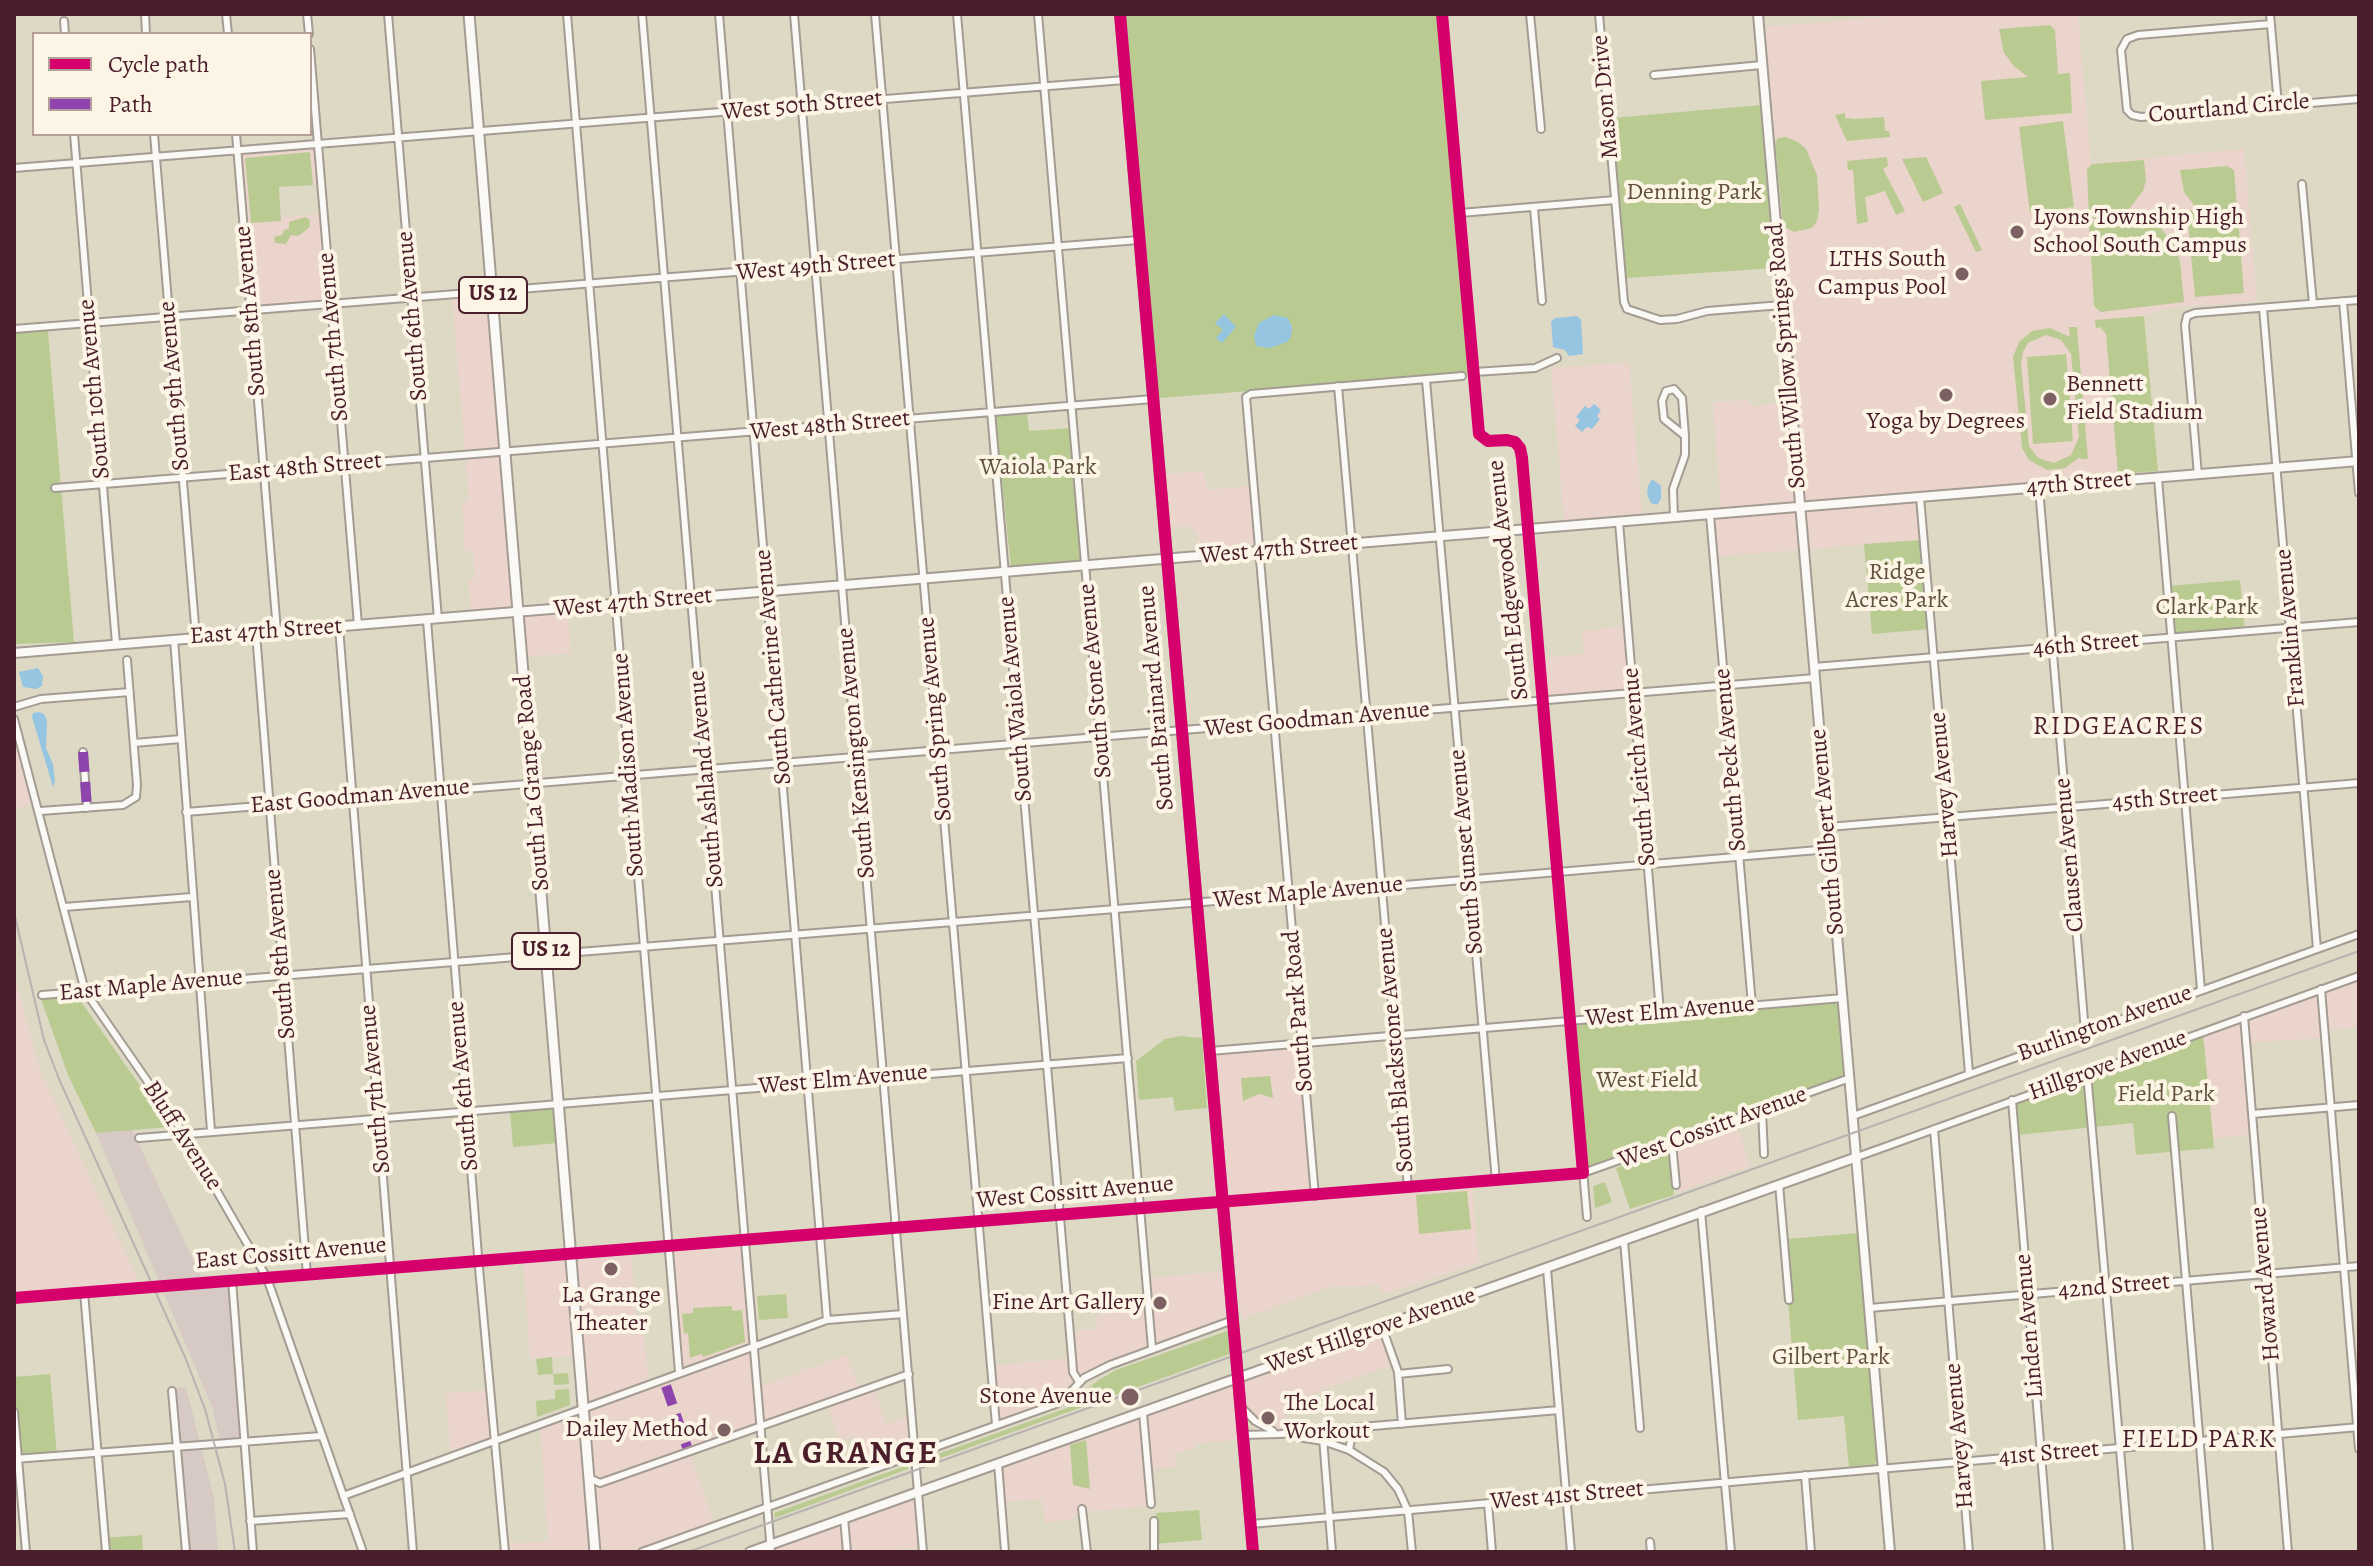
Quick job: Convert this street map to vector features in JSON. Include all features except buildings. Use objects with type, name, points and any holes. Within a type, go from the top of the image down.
[{"type":"main road","name":"South La Grange Road","points":[[469,14],[595,1552]]},
{"type":"street","name":"South 6th Avenue","points":[[388,14],[438,619]]},
{"type":"street","name":"South Madison Avenue","points":[[567,14],[679,1372]]},
{"type":"street","name":"South Ashland Avenue","points":[[642,14],[770,1548]]},
{"type":"street","name":"South Catherine Avenue","points":[[719,14],[827,1320]]},
{"type":"street","name":"South Kensington Avenue","points":[[794,14],[923,1552]]},
{"type":"street","name":"South Spring Avenue","points":[[875,14],[996,1425]]},
{"type":"street","name":"South Waiola Avenue","points":[[957,14],[1073,1372],[1079,1382]]},
{"type":"street","name":"South Stone Avenue","points":[[1038,14],[1152,1348]]},
{"type":"street","name":"South Brainard Avenue","points":[[1120,14],[1253,1552]]},
{"type":"street","name":"South Edgewood Avenue","points":[[1442,14],[1480,437],[1488,441],[1507,440],[1520,448],[1587,1217]]},
{"type":"street","points":[[1530,14],[1541,129]]},
{"type":"street","name":"Mason Drive","points":[[1599,14],[1627,309],[1660,320],[1707,311],[1782,305]]},
{"type":"street","name":"South Willow Springs Road","points":[[1758,14],[1800,507]]},
{"type":"street","points":[[2270,14],[2278,105]]},
{"type":"street","points":[[64,21],[65,32]]},
{"type":"street","name":"Courtland Circle","points":[[2271,24],[2138,35],[2127,39],[2121,50],[2125,105],[2132,115],[2141,117],[2359,99]]},
{"type":"street","points":[[1654,75],[1762,65]]},
{"type":"street","name":"South 7th Avenue","points":[[312,73],[358,625]]},
{"type":"street","name":"West 50th Street","points":[[14,168],[1125,80]]},
{"type":"street","name":"South 10th Avenue","points":[[74,136],[116,644]]},
{"type":"street","name":"South 9th Avenue","points":[[154,136],[196,637]]},
{"type":"street","name":"South 8th Avenue","points":[[236,136],[277,631]]},
{"type":"street","points":[[2302,184],[2313,304]]},
{"type":"street","points":[[1460,213],[1615,200]]},
{"type":"street","points":[[1534,208],[1542,301]]},
{"type":"street","name":"West 49th Street","points":[[14,329],[1139,240]]},
{"type":"street","points":[[2198,475],[2185,325],[2187,316],[2359,300]]},
{"type":"street","points":[[2343,301],[2359,493]]},
{"type":"street","name":"Franklin Avenue","points":[[2263,308],[2317,949]]},
{"type":"street","points":[[1475,372],[1535,368],[1557,358]]},
{"type":"street","points":[[1338,386],[1462,376]]},
{"type":"street","name":"South Sunset Avenue","points":[[1426,380],[1496,1181]]},
{"type":"street","name":"South Park Road","points":[[1315,1196],[1247,396],[1338,386]]},
{"type":"street","name":"South Blackstone Avenue","points":[[1338,386],[1408,1188]]},
{"type":"street","points":[[1674,518],[1673,489],[1685,455],[1685,436],[1682,398],[1674,389],[1666,391],[1662,401],[1664,419],[1685,436]]},
{"type":"street","name":"West 48th Street","points":[[506,452],[1153,399]]},
{"type":"street","name":"East 48th Street","points":[[55,488],[506,452]]},
{"type":"street","name":"47th Street","points":[[1800,507],[2358,462]]},
{"type":"street","points":[[2158,478],[2201,990]]},
{"type":"street","name":"Clausen Avenue","points":[[2039,488],[2085,1032]]},
{"type":"street","name":"Harvey Avenue","points":[[1920,497],[1969,1073]]},
{"type":"street","name":"West 47th Street","points":[[519,613],[1800,507]]},
{"type":"street","name":"South Gilbert Avenue","points":[[1800,507],[1890,1552]]},
{"type":"street","name":"South Peck Avenue","points":[[1710,515],[1752,1005]]},
{"type":"street","name":"South Leitch Avenue","points":[[1619,522],[1660,1012]]},
{"type":"street","name":"East 47th Street","points":[[14,653],[519,613]]},
{"type":"street","name":"South 6th Avenue","points":[[427,620],[478,1261],[505,1552]]},
{"type":"street","name":"46th Street","points":[[1814,667],[2359,622]]},
{"type":"street","name":"South 7th Avenue","points":[[339,627],[413,1552]]},
{"type":"street","name":"South 8th Avenue","points":[[256,633],[307,1275]]},
{"type":"street","points":[[174,639],[211,1131]]},
{"type":"street","points":[[40,811],[123,805],[136,797],[127,660]]},
{"type":"street","name":"West Goodman Avenue","points":[[533,783],[1815,678]]},
{"type":"street","points":[[14,707],[41,699],[130,692]]},
{"type":"street","name":"Bluff Avenue","points":[[14,719],[85,991],[184,1134],[267,1278],[363,1552]]},
{"type":"street","points":[[134,743],[181,739]]},
{"type":"street","points":[[83,752],[87,808]]},
{"type":"street","name":"East Goodman Avenue","points":[[186,812],[533,783]]},
{"type":"street","name":"45th Street","points":[[1828,827],[2359,783]]},
{"type":"street","name":"West Maple Avenue","points":[[547,954],[1830,849]]},
{"type":"street","points":[[64,907],[192,897]]},
{"type":"street","name":"Burlington Avenue","points":[[1853,1116],[2359,934]]},
{"type":"street","name":"East Maple Avenue","points":[[42,995],[547,954]]},
{"type":"street","name":"Hillgrove Avenue","points":[[1857,1157],[2359,976]]},
{"type":"street","points":[[2321,989],[2359,1449]]},
{"type":"street","name":"West Elm Avenue","points":[[1210,1051],[1843,998]]},
{"type":"street","name":"Howard Avenue","points":[[2244,1016],[2288,1552]]},
{"type":"street","name":"West Elm Avenue","points":[[139,1138],[1128,1058]]},
{"type":"street","points":[[2087,1073],[2129,1552]]},
{"type":"street","name":"West Cossitt Avenue","points":[[571,1254],[1583,1173],[1850,1078]]},
{"type":"street","name":"Linden Avenue","points":[[2012,1100],[2049,1552]]},
{"type":"street","points":[[2252,1114],[2359,1105]]},
{"type":"street","points":[[1762,1111],[1764,1154]]},
{"type":"street","points":[[2172,1116],[2209,1552]]},
{"type":"street","name":"Harvey Avenue","points":[[1934,1129],[1969,1552]]},
{"type":"street","points":[[1672,1143],[1676,1185]]},
{"type":"street","name":"West Hillgrove Avenue","points":[[750,1552],[770,1548],[844,1518],[1857,1157]]},
{"type":"street","points":[[1779,1184],[1789,1300]]},
{"type":"street","points":[[1701,1211],[1731,1552]]},
{"type":"street","points":[[1624,1241],[1640,1428]]},
{"type":"street","name":"East Cossitt Avenue","points":[[14,1298],[571,1254]]},
{"type":"street","name":"42nd Street","points":[[1869,1308],[2359,1266]]},
{"type":"street","points":[[1547,1269],[1571,1552]]},
{"type":"street","points":[[232,1280],[253,1552]]},
{"type":"street","points":[[84,1292],[106,1552]]},
{"type":"street","points":[[343,1496],[827,1320],[903,1314]]},
{"type":"street","points":[[642,1552],[1060,1402],[1079,1382],[1110,1365],[1233,1320]]},
{"type":"street","points":[[1382,1327],[1398,1374],[1402,1424]]},
{"type":"street","points":[[1398,1374],[1448,1369]]},
{"type":"street","points":[[589,1478],[600,1483],[909,1374]]},
{"type":"street","points":[[172,1391],[186,1552]]},
{"type":"street","points":[[1240,1406],[1264,1428],[1280,1434],[1323,1441],[1374,1463],[1398,1489],[1408,1511],[1412,1552]]},
{"type":"street","points":[[1242,1435],[1559,1410]]},
{"type":"street","points":[[14,1412],[26,1552]]},
{"type":"street","points":[[1143,1413],[1151,1504]]},
{"type":"street","name":"41st Street","points":[[1883,1468],[2358,1427]]},
{"type":"street","points":[[1349,1450],[1353,1428]]},
{"type":"street","points":[[1322,1431],[1332,1552]]},
{"type":"street","points":[[16,1459],[321,1436]]},
{"type":"street","points":[[998,1463],[1005,1552]]},
{"type":"street","name":"West 41st Street","points":[[1251,1524],[1883,1468]]},
{"type":"street","points":[[1805,1475],[1811,1552]]},
{"type":"street","points":[[1488,1503],[1492,1552]]},
{"type":"street","points":[[1082,1509],[1087,1552]]},
{"type":"street","points":[[250,1521],[350,1514]]},
{"type":"street","points":[[844,1518],[847,1552]]},
{"type":"street","points":[[1154,1521],[1154,1552]]},
{"type":"street","points":[[1650,1542],[1651,1552]]},
{"type":"shaded area","name":"Lyons Township High School South Campus","points":[[1915,14],[2078,14],[2091,163],[2244,149],[2257,301],[2167,308],[2144,316],[2158,471],[1922,492],[1922,540],[1711,557],[1707,516],[1721,515],[1713,402],[1747,400],[1752,406],[1798,401],[1765,27]]},
{"type":"shaded area","points":[[317,145],[320,184],[279,188],[282,217],[322,214],[329,304],[252,310],[239,151]]},
{"type":"shaded area","points":[[491,294],[516,612],[471,615],[468,579],[475,578],[473,551],[465,551],[462,503],[469,502],[452,297]]},
{"type":"shaded area","points":[[1629,362],[1642,513],[1564,520],[1551,368]]},
{"type":"shaded area","points":[[1204,471],[1207,490],[1251,486],[1256,548],[1199,552],[1196,531],[1186,526],[1169,529],[1164,474]]},
{"type":"shaded area","points":[[568,609],[571,653],[522,657],[518,614]]},
{"type":"shaded area","points":[[1627,626],[1633,692],[1545,700],[1541,658],[1584,654],[1582,631]]},
{"type":"shaded area","points":[[14,729],[36,803],[14,809]]},
{"type":"shaded area","points":[[14,973],[41,1073],[141,1286],[14,1296]]},
{"type":"shaded area","points":[[2359,979],[2359,1027],[2321,1031],[2322,1038],[2248,1043],[2246,1019]]},
{"type":"shaded area","points":[[2242,1018],[2252,1135],[2213,1138],[2203,1033]]},
{"type":"shaded area","points":[[1300,1044],[1314,1197],[1472,1184],[1479,1263],[1383,1294],[1379,1285],[1330,1287],[1242,1319],[1211,1052]]},
{"type":"shaded area","points":[[1736,1124],[1751,1166],[1679,1192],[1676,1146]]},
{"type":"shaded area","points":[[132,1129],[205,1285],[228,1284],[241,1439],[220,1441],[213,1409],[96,1133]]},
{"type":"shaded area","points":[[741,1244],[749,1344],[683,1367],[674,1249]]},
{"type":"shaded area","points":[[631,1251],[637,1330],[643,1330],[649,1383],[584,1407],[572,1255]]},
{"type":"shaded area","points":[[569,1256],[578,1356],[530,1359],[523,1259]]},
{"type":"shaded area","points":[[1228,1271],[1232,1319],[1154,1346],[1148,1278]]},
{"type":"shaded area","points":[[1147,1300],[1151,1347],[1079,1381],[1074,1371],[1070,1331],[1097,1329],[1096,1315],[1107,1314],[1106,1304]]},
{"type":"shaded area","points":[[1382,1328],[1394,1364],[1289,1402],[1284,1432],[1265,1427],[1241,1404],[1238,1379]]},
{"type":"shaded area","points":[[753,1348],[758,1425],[595,1483],[590,1478],[585,1409]]},
{"type":"shaded area","points":[[847,1355],[860,1389],[761,1424],[760,1386]]},
{"type":"shaded area","points":[[1071,1358],[1078,1382],[1062,1400],[996,1424],[991,1366]]},
{"type":"shaded area","points":[[1236,1380],[1242,1440],[1195,1444],[1195,1449],[1175,1453],[1176,1467],[1148,1469],[1144,1414]]},
{"type":"shaded area","points":[[186,1387],[214,1498],[218,1552],[189,1552],[176,1388]]},
{"type":"shaded area","points":[[874,1388],[886,1424],[911,1415],[914,1454],[866,1472],[854,1436],[840,1441],[827,1404]]},
{"type":"shaded area","points":[[490,1390],[494,1439],[451,1455],[445,1393]]},
{"type":"shaded area","points":[[581,1411],[593,1552],[506,1552],[505,1544],[548,1541],[540,1426]]},
{"type":"shaded area","points":[[1141,1415],[1150,1506],[1080,1512],[1071,1520],[1045,1523],[1042,1499],[1004,1502],[1001,1466]]},
{"type":"shaded area","points":[[690,1453],[715,1525],[638,1552],[598,1552],[592,1487]]},
{"type":"shaded area","points":[[916,1497],[920,1547],[886,1552],[850,1552],[847,1522]]},
{"type":"shaded area","points":[[841,1522],[844,1552],[774,1552],[773,1547]]},
{"type":"green space","points":[[1126,14],[1438,14],[1470,374],[1159,398]]},
{"type":"green space","points":[[2050,25],[2055,30],[2058,74],[2070,73],[2072,113],[1985,120],[1981,81],[2028,77],[2004,53],[1999,29]]},
{"type":"green space","name":"Denning Park","points":[[1761,105],[1775,268],[1626,278],[1612,118]]},
{"type":"green space","points":[[1845,113],[1845,118],[1884,117],[1885,131],[1889,131],[1890,137],[1847,141],[1835,115]]},
{"type":"green space","points":[[2063,121],[2074,207],[2030,213],[2019,127]]},
{"type":"green space","points":[[1786,137],[1806,149],[1817,175],[1817,221],[1812,228],[1794,232],[1783,226],[1775,143],[1778,138]]},
{"type":"green space","points":[[310,152],[313,185],[279,187],[281,221],[251,223],[245,158]]},
{"type":"green space","points":[[1887,157],[1888,166],[1883,169],[1905,211],[1896,215],[1885,191],[1865,197],[1868,222],[1857,224],[1853,170],[1848,170],[1847,161]]},
{"type":"green space","points":[[1926,157],[1943,193],[1923,202],[1902,159]]},
{"type":"green space","points":[[2144,160],[2146,180],[2143,191],[2129,209],[2112,217],[2089,219],[2087,169],[2092,164]]},
{"type":"green space","points":[[2227,166],[2234,170],[2244,293],[2195,297],[2187,211],[2197,209],[2184,192],[2180,170]]},
{"type":"green space","points":[[1960,204],[1982,250],[1976,252],[1954,207]]},
{"type":"green space","points":[[305,217],[309,219],[310,226],[305,231],[298,236],[291,235],[286,244],[275,243],[274,237],[289,229],[289,222]]},
{"type":"green space","points":[[2134,219],[2159,226],[2174,244],[2180,261],[2184,302],[2101,312],[2094,306],[2089,222]]},
{"type":"green space","points":[[2144,316],[2158,471],[2118,474],[2106,334],[2100,327],[2096,328],[2095,320]]},
{"type":"green space","points":[[2069,327],[2077,327],[2088,459],[2080,457],[2065,468],[2047,470],[2029,460],[2022,448],[2013,357],[2019,342],[2032,331],[2050,328],[2070,337]],"holes":[[[2046,335],[2061,340],[2071,354],[2079,437],[2071,455],[2054,463],[2038,458],[2029,446],[2021,363],[2028,343]]]},
{"type":"green space","points":[[48,331],[74,642],[14,644],[14,333]]},
{"type":"green space","name":"Bennett Field Stadium","points":[[2066,354],[2073,441],[2033,444],[2027,357]]},
{"type":"green space","name":"Waiola Park","points":[[1027,414],[1029,431],[1071,428],[1082,563],[1011,568],[995,416]]},
{"type":"green space","name":"Ridge Acres Park","points":[[1922,540],[1930,629],[1872,634],[1864,544]]},
{"type":"green space","name":"Clark Park","points":[[2240,580],[2245,630],[2173,636],[2168,586]]},
{"type":"green space","points":[[77,996],[169,1127],[96,1133],[68,1075],[41,999]]},
{"type":"green space","name":"West Field","points":[[1835,1003],[1840,1007],[1844,1076],[1591,1168],[1587,1166],[1576,1025]]},
{"type":"green space","name":"Field Park","points":[[2203,1033],[2214,1148],[2136,1155],[2133,1123],[2018,1135],[2015,1103]]},
{"type":"green space","points":[[1181,1036],[1202,1038],[1207,1108],[1175,1111],[1173,1097],[1139,1100],[1136,1061],[1165,1039]]},
{"type":"green space","points":[[1270,1076],[1273,1098],[1259,1094],[1243,1101],[1241,1078]]},
{"type":"green space","points":[[553,1108],[557,1143],[513,1147],[510,1111]]},
{"type":"green space","points":[[1665,1150],[1670,1153],[1674,1195],[1630,1209],[1616,1168]]},
{"type":"green space","points":[[1605,1182],[1612,1202],[1595,1208],[1593,1186]]},
{"type":"green space","points":[[1467,1191],[1471,1229],[1419,1234],[1416,1195]]},
{"type":"green space","name":"Gilbert Park","points":[[1858,1233],[1878,1459],[1874,1465],[1849,1467],[1844,1416],[1798,1420],[1788,1301],[1793,1300],[1788,1239]]},
{"type":"green space","points":[[786,1294],[788,1318],[759,1320],[757,1296]]},
{"type":"green space","points":[[732,1306],[732,1311],[742,1310],[745,1342],[703,1357],[701,1354],[690,1358],[688,1333],[684,1334],[682,1314],[693,1313],[693,1308]]},
{"type":"green space","points":[[1233,1329],[1235,1352],[924,1464],[924,1459],[1067,1408],[1097,1381],[1116,1370]]},
{"type":"green space","points":[[552,1357],[553,1374],[538,1375],[536,1359]]},
{"type":"green space","points":[[568,1373],[569,1384],[554,1385],[553,1374]]},
{"type":"green space","points":[[50,1374],[57,1455],[19,1458],[14,1377]]},
{"type":"green space","points":[[569,1389],[570,1405],[537,1417],[536,1401],[555,1399],[555,1390]]},
{"type":"green space","points":[[1086,1440],[1090,1489],[1073,1485],[1070,1445]]},
{"type":"green space","points":[[908,1465],[908,1469],[775,1518],[774,1513]]},
{"type":"green space","points":[[1199,1510],[1202,1540],[1155,1544],[1156,1513]]},
{"type":"green space","points":[[142,1535],[143,1552],[107,1552],[106,1538]]},
{"type":"water","points":[[1224,314],[1236,327],[1222,343],[1216,338],[1223,330],[1215,323]]},
{"type":"water","points":[[1274,315],[1288,318],[1292,327],[1291,337],[1287,342],[1270,348],[1256,346],[1254,336],[1259,323]]},
{"type":"water","points":[[1577,316],[1581,320],[1583,354],[1569,356],[1565,350],[1553,347],[1551,322],[1555,318]]},
{"type":"water","points":[[1594,404],[1601,410],[1597,416],[1600,419],[1592,429],[1587,427],[1582,432],[1575,426],[1580,420],[1576,417],[1585,406],[1589,409]]},
{"type":"water","points":[[1652,479],[1661,486],[1661,499],[1657,505],[1651,503],[1647,494]]},
{"type":"water","points":[[38,668],[43,676],[42,686],[36,689],[23,687],[19,672]]},
{"type":"water","points":[[39,712],[47,720],[46,748],[53,764],[53,787],[32,717],[33,713]]},
{"type":"railway","points":[[14,912],[44,1040],[185,1357],[205,1409],[225,1484],[235,1552]]},
{"type":"railway","points":[[688,1552],[2359,951]]},
{"type":"marked path","points":[[83,752],[87,808]]},
{"type":"marked path","points":[[666,1386],[687,1447]]},
{"type":"cycle path","points":[[1120,14],[1253,1552]]},
{"type":"cycle path","points":[[14,1298],[1583,1173],[1522,458],[1515,442],[1488,441],[1479,434],[1442,14]]},
{"type":"place","name":"Lyons Township High School South Campus","points":[[2017,232]]},
{"type":"place","name":"LTHS South Campus Pool","points":[[1962,274]]},
{"type":"place","name":"Yoga by Degrees","points":[[1946,395]]},
{"type":"place","name":"Bennett Field Stadium","points":[[2050,399]]},
{"type":"place","name":"La Grange Theater","points":[[611,1269]]},
{"type":"place","name":"Fine Art Gallery","points":[[1160,1303]]},
{"type":"place","name":"Stone Avenue","points":[[1130,1397]]},
{"type":"place","name":"The Local Workout","points":[[1268,1418]]},
{"type":"place","name":"Dailey Method","points":[[724,1430]]},
{"type":"district","name":"RIDGEACRES","points":[[2119,728]]},
{"type":"district","name":"FIELD PARK","points":[[2199,1441]]},
{"type":"district","name":"LA GRANGE","points":[[846,1455]]}]
